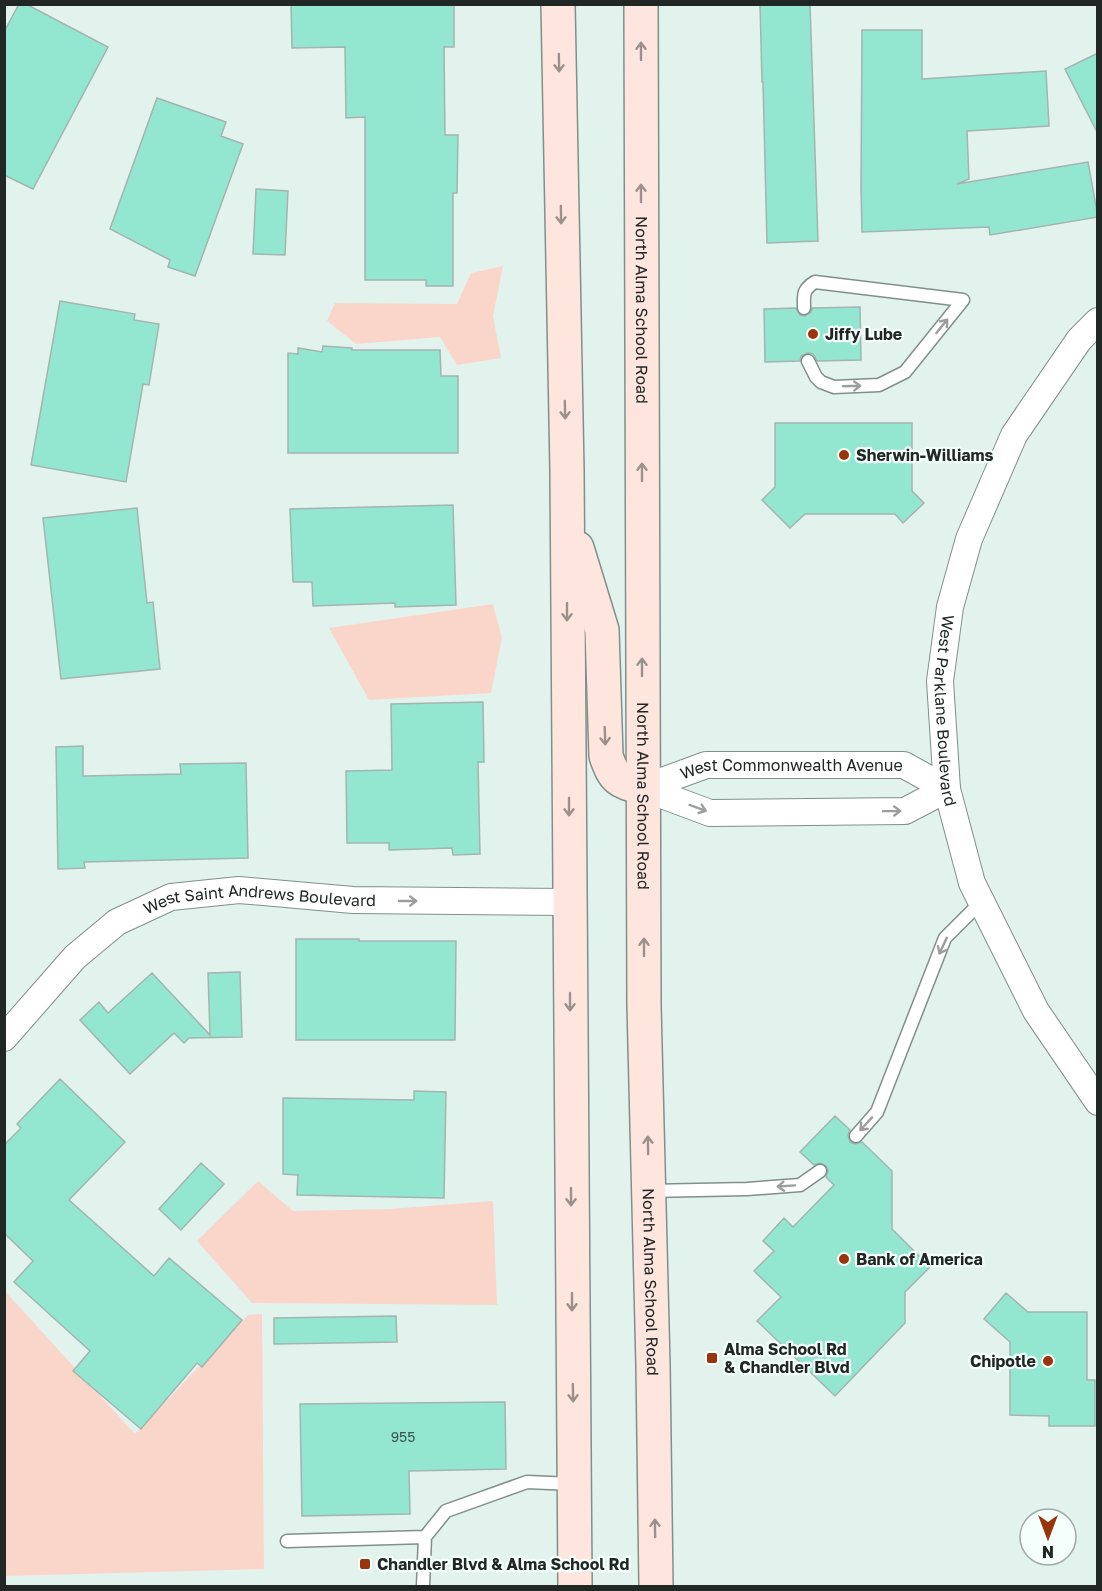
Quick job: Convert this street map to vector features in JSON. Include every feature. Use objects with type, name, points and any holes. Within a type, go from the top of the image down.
[{"type":"main road","points":[[558,4],[567,515],[575,1587]]},
{"type":"main road","name":"North Alma School Road","points":[[641,4],[644,1005],[656,1587]]},
{"type":"main road","points":[[567,515],[602,630],[606,756],[611,770],[620,782],[643,788]]},
{"type":"street","name":"West Parklane Boulevard","points":[[1098,321],[1079,340],[1014,435],[969,539],[950,607],[939,681],[947,789],[972,883],[1036,1011],[1098,1102]]},
{"type":"street","name":"West Commonwealth Avenue","points":[[643,788],[706,765],[904,765],[947,789]]},
{"type":"street","name":"West Commonwealth Avenue","points":[[643,788],[710,813],[905,811],[947,789]]},
{"type":"street","name":"West Saint Andrews Boulevard","points":[[4,1038],[75,957],[117,922],[171,897],[239,890],[353,900],[569,902]]},
{"type":"lane","points":[[804,308],[804,292],[815,282],[963,300],[905,372],[879,385],[834,387],[816,378],[808,361]]},
{"type":"lane","points":[[855,1136],[877,1112],[945,938],[981,902]]},
{"type":"lane","points":[[649,1191],[747,1189],[800,1185],[820,1171]]},
{"type":"lane","points":[[423,1587],[425,1537],[446,1512],[527,1482],[574,1484]]},
{"type":"lane","points":[[287,1541],[425,1537]]},
{"type":"shaded area","points":[[503,266],[493,316],[501,358],[457,365],[440,337],[356,344],[327,321],[335,303],[457,304],[471,273]]},
{"type":"shaded area","points":[[493,604],[502,638],[491,693],[369,700],[329,628]]},
{"type":"shaded area","points":[[258,1181],[293,1211],[389,1209],[493,1201],[497,1305],[252,1303],[197,1241]]},
{"type":"shaded area","points":[[4,1290],[135,1434],[248,1315],[262,1314],[264,1569],[5,1576]]},
{"type":"building","points":[[19,4],[26,4],[108,47],[33,189],[4,175],[4,32]]},
{"type":"building","points":[[291,4],[454,4],[454,47],[444,47],[445,135],[458,135],[457,193],[453,193],[453,286],[426,286],[426,280],[365,280],[365,117],[346,118],[345,47],[292,48]]},
{"type":"building","points":[[760,4],[810,4],[818,241],[767,243]]},
{"type":"building","points":[[862,30],[922,30],[922,79],[1046,71],[1049,126],[967,131],[969,179],[957,184],[1088,162],[1098,217],[990,235],[989,227],[862,232]]},
{"type":"building","points":[[1098,53],[1098,134],[1065,69]]},
{"type":"building","points":[[157,98],[226,122],[221,136],[243,144],[195,276],[168,267],[170,260],[110,229]]},
{"type":"building","points":[[256,189],[288,191],[285,255],[253,254]]},
{"type":"building","points":[[60,301],[135,314],[134,320],[159,324],[149,385],[143,384],[126,482],[31,465]]},
{"type":"building","name":"Jiffy Lube","points":[[860,307],[861,360],[817,361],[813,354],[808,353],[801,356],[800,361],[765,362],[764,309],[796,308],[800,315],[805,316],[811,312],[812,308]]},
{"type":"building","points":[[323,346],[352,348],[352,350],[440,350],[441,376],[458,376],[458,453],[288,453],[288,353],[298,354],[298,348],[322,352]]},
{"type":"building","name":"Sherwin-Williams","points":[[775,423],[912,423],[912,491],[924,503],[903,523],[895,514],[805,514],[790,528],[762,500],[775,487]]},
{"type":"building","points":[[453,505],[456,605],[395,607],[395,603],[313,606],[312,582],[293,582],[290,509]]},
{"type":"building","points":[[137,508],[147,603],[153,602],[160,669],[61,679],[43,518]]},
{"type":"building","points":[[483,702],[484,762],[478,762],[480,854],[453,855],[452,848],[389,850],[389,843],[347,843],[346,771],[392,770],[391,704]]},
{"type":"building","points":[[83,746],[83,776],[181,774],[180,764],[246,763],[248,858],[84,862],[85,868],[58,869],[56,747]]},
{"type":"building","points":[[296,939],[456,941],[455,1040],[296,1040]]},
{"type":"building","points":[[240,972],[242,1037],[189,1038],[184,1043],[174,1033],[130,1074],[80,1020],[99,1002],[108,1013],[152,973],[210,1035],[208,973]]},
{"type":"building","points":[[60,1079],[125,1142],[69,1200],[154,1276],[169,1258],[242,1320],[202,1367],[197,1363],[141,1429],[73,1371],[90,1351],[14,1282],[33,1261],[4,1233],[4,1145],[21,1128],[17,1124]]},
{"type":"building","points":[[414,1091],[446,1092],[444,1198],[297,1195],[298,1175],[283,1174],[283,1098],[414,1100]]},
{"type":"building","name":"Bank of America","points":[[835,1116],[850,1130],[848,1135],[850,1142],[855,1144],[862,1142],[892,1171],[892,1229],[930,1267],[905,1292],[905,1323],[835,1396],[757,1321],[781,1297],[754,1271],[774,1251],[763,1241],[784,1218],[793,1227],[834,1185],[826,1177],[828,1171],[826,1166],[820,1163],[814,1165],[800,1152]]},
{"type":"building","points":[[201,1163],[224,1184],[181,1230],[159,1209]]},
{"type":"building","name":"Chipotle","points":[[1006,1293],[1028,1312],[1087,1312],[1087,1380],[1095,1380],[1095,1426],[1049,1426],[1049,1416],[1010,1415],[1010,1342],[984,1319]]},
{"type":"building","points":[[396,1316],[397,1342],[274,1344],[274,1318]]},
{"type":"building","points":[[505,1402],[506,1469],[409,1471],[410,1514],[302,1516],[300,1404]]},
{"type":"place","name":"Jiffy Lube","points":[[813,334]]},
{"type":"place","name":"Sherwin-Williams","points":[[844,455]]},
{"type":"place","name":"Bank of America","points":[[844,1259]]},
{"type":"place","name":"Alma School Rd & Chandler Blvd","points":[[712,1358]]},
{"type":"place","name":"Chipotle","points":[[1048,1361]]},
{"type":"place","name":"Chandler Blvd & Alma School Rd","points":[[365,1564]]}]
